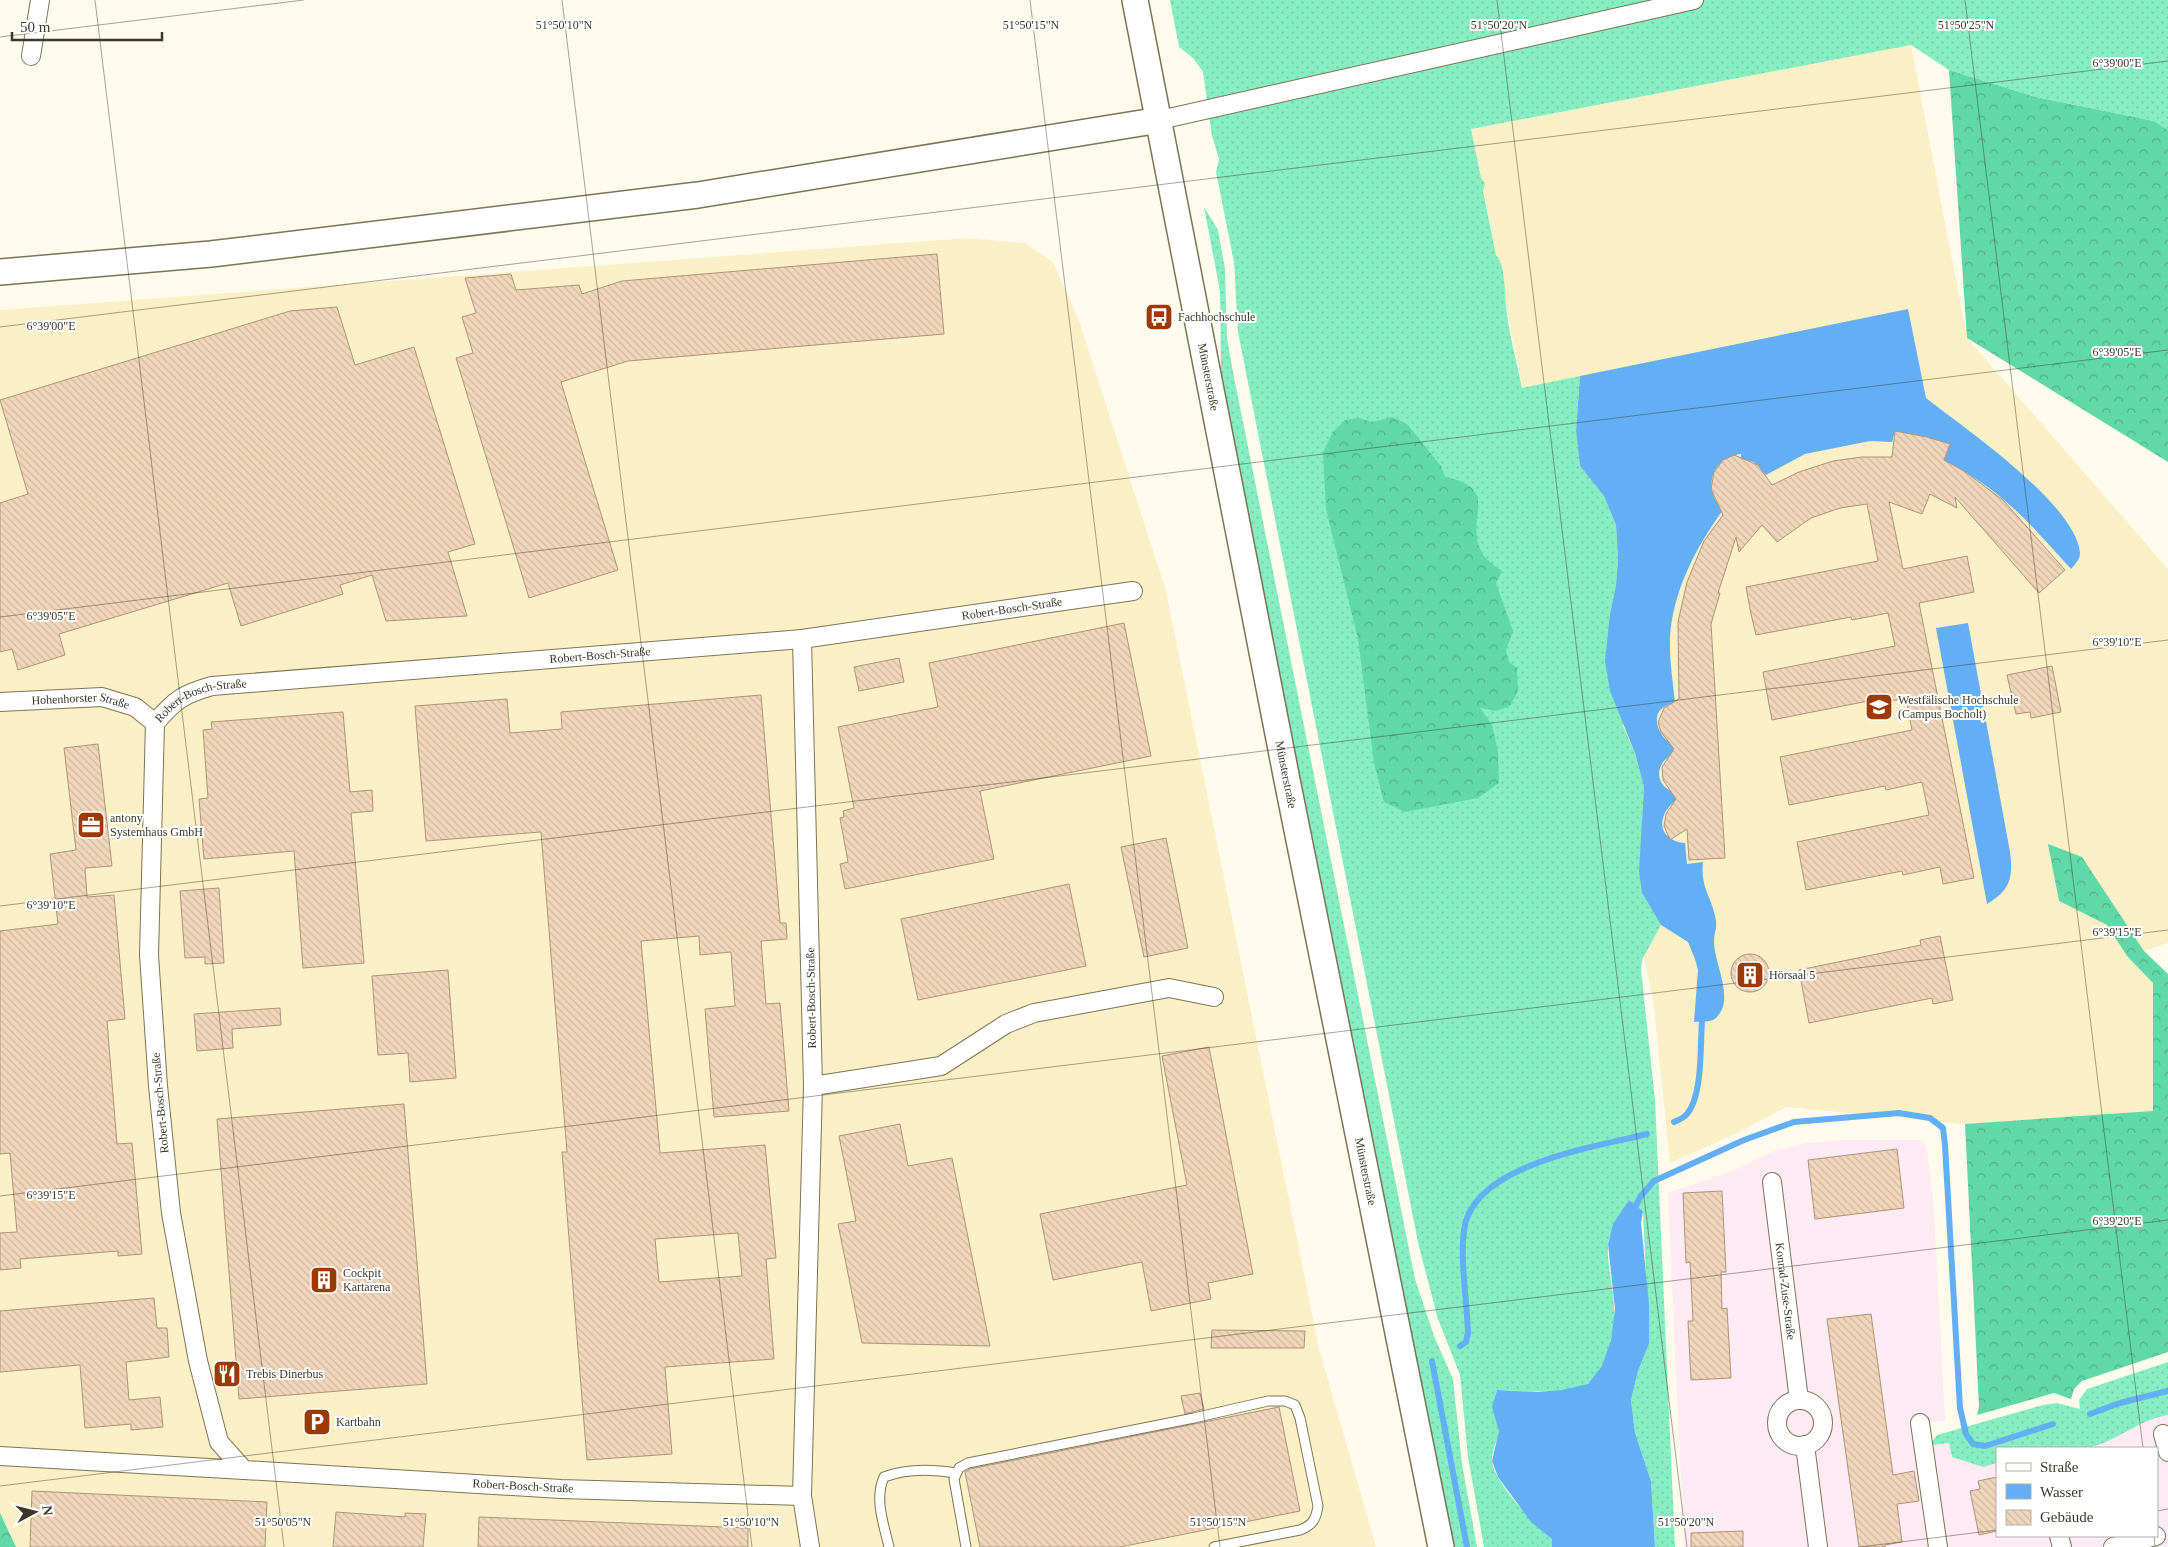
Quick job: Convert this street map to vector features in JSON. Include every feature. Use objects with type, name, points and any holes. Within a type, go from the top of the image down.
[{"type":"main road","name":"Münsterstraße","points":[[1135,0],[1160,120],[1285,771],[1440,1547]]},
{"type":"main road","points":[[0,272],[211,254],[698,195],[1160,120]]},
{"type":"street","points":[[31,56],[40,0]]},
{"type":"street","points":[[1160,120],[1694,0]]},
{"type":"street","name":"Robert-Bosch-Straße","points":[[244,1470],[219,1442],[198,1361],[171,1213],[158,1086],[149,955],[155,723],[170,705],[187,693],[212,686],[802,639],[1133,591]]},
{"type":"street","name":"Robert-Bosch-Straße","points":[[802,639],[813,1086],[802,1496],[810,1547]]},
{"type":"street","name":"Hohenhorster Straße","points":[[0,702],[102,697],[134,707],[155,723]]},
{"type":"street","points":[[813,1086],[941,1066],[1006,1024],[1034,1013],[1169,988],[1214,997]]},
{"type":"street","name":"Konrad-Zuse-Straße","points":[[1772,1182],[1799,1400]]},
{"type":"street","points":[[1799,1400],[1806,1401],[1818,1409],[1822,1422],[1818,1436],[1805,1445],[1789,1443],[1778,1430],[1777,1422],[1784,1407],[1799,1400]]},
{"type":"street","points":[[1920,1423],[1938,1547]]},
{"type":"street","points":[[2163,1434],[2168,1452]]},
{"type":"street","points":[[1805,1445],[1818,1547]]},
{"type":"street","name":"Robert-Bosch-Straße","points":[[0,1456],[561,1489],[802,1496]]},
{"type":"street","points":[[2113,1547],[2152,1537]]},
{"type":"lane","points":[[966,1547],[954,1479],[958,1468],[968,1463],[1194,1418],[1268,1401],[1285,1401],[1294,1406],[1300,1418],[1318,1506],[1316,1518],[1310,1526],[1300,1530],[1214,1547]]},
{"type":"lane","points":[[888,1547],[880,1506],[880,1487],[884,1477],[908,1471],[942,1471],[956,1474]]},
{"type":"shaded area","name":"Westfälische Hochschule (Campus Bocholt)","points":[[1911,45],[1967,338],[2168,569],[2168,943],[2144,951],[2082,857],[2059,901],[2107,925],[2127,956],[2153,983],[2153,1112],[1965,1124],[1786,1107],[1739,1132],[1670,1163],[1653,999],[1523,389],[1471,129]]},
{"type":"shaded area","points":[[968,238],[1025,243],[1053,262],[1079,321],[1166,591],[1319,1349],[1376,1547],[16,1547],[0,1513],[0,310]]},
{"type":"shaded area","points":[[1841,1140],[1919,1140],[1926,1146],[1933,1199],[1945,1421],[1913,1423],[1916,1464],[1933,1461],[1932,1445],[1949,1443],[1952,1457],[1983,1467],[1996,1463],[1996,1537],[2158,1537],[2158,1447],[2089,1447],[2100,1444],[2149,1420],[2168,1415],[2168,1547],[1684,1547],[1668,1193],[1735,1170],[1775,1151],[1808,1143]]},
{"type":"green space","points":[[1170,0],[2168,0],[2168,130],[2154,121],[2036,97],[1949,70],[1911,45],[1471,129],[1481,178],[1485,183],[1483,191],[1496,255],[1502,266],[1507,315],[1522,388],[1580,376],[1576,431],[1580,466],[1604,496],[1616,525],[1618,559],[1616,585],[1610,614],[1623,726],[1635,753],[1644,787],[1642,893],[1661,925],[1642,960],[1641,970],[1655,1100],[1675,1547],[1655,1547],[1651,1481],[1635,1433],[1631,1400],[1638,1371],[1649,1344],[1643,1211],[1629,1200],[1616,1222],[1608,1245],[1614,1306],[1612,1336],[1605,1359],[1595,1378],[1588,1384],[1569,1390],[1497,1390],[1495,1398],[1494,1408],[1499,1430],[1492,1456],[1494,1469],[1499,1480],[1516,1502],[1552,1539],[1552,1547],[1484,1547],[1468,1457],[1460,1375],[1438,1319],[1419,1247],[1238,332],[1234,262],[1216,172],[1219,159],[1212,136],[1203,72],[1193,58],[1179,47]]},
{"type":"green space","points":[[1949,70],[2036,97],[2154,121],[2168,130],[2168,462],[1967,338]]},
{"type":"green space","points":[[1204,207],[1218,230],[1225,269],[1227,338],[1233,372],[1415,1279],[1434,1336],[1453,1379],[1462,1464],[1477,1547],[1453,1547],[1229,426],[1221,368],[1220,291]]},
{"type":"green space","points":[[1392,417],[1407,424],[1441,466],[1445,477],[1462,482],[1472,488],[1477,496],[1476,525],[1480,549],[1487,559],[1502,571],[1496,583],[1513,631],[1506,650],[1509,662],[1517,668],[1518,691],[1510,706],[1496,711],[1480,708],[1492,725],[1498,752],[1499,783],[1478,798],[1405,812],[1384,802],[1374,763],[1358,639],[1326,509],[1323,453],[1332,433],[1345,420],[1359,418],[1372,422]]},
{"type":"green space","points":[[2048,844],[2082,857],[2144,951],[2168,974],[2168,1352],[2082,1381],[2074,1389],[2071,1399],[2054,1393],[1977,1415],[1979,1407],[1965,1124],[2153,1111],[2153,983],[2127,956],[2107,925],[2059,901]]},
{"type":"green space","points":[[2168,1362],[2168,1415],[2150,1420],[2101,1444],[2090,1447],[1996,1447],[1996,1463],[1983,1467],[1952,1457],[1949,1443],[1932,1445],[1931,1443],[1937,1435],[2043,1405],[2057,1403],[2080,1409],[2079,1400],[2087,1389]]},
{"type":"green space","points":[[0,1513],[16,1547],[0,1547]]},
{"type":"water","points":[[1908,309],[1926,398],[1990,447],[2040,490],[2060,512],[2074,534],[2080,553],[2079,558],[2071,569],[2028,522],[1998,495],[1981,482],[1943,461],[1950,444],[1927,437],[1895,431],[1892,442],[1870,441],[1805,454],[1766,475],[1754,462],[1741,459],[1741,454],[1723,461],[1717,468],[1713,476],[1713,493],[1723,510],[1695,554],[1681,586],[1672,620],[1670,637],[1675,703],[1662,708],[1657,717],[1657,723],[1666,740],[1678,740],[1679,753],[1670,756],[1664,761],[1659,774],[1661,781],[1665,787],[1672,791],[1682,793],[1666,811],[1663,817],[1663,828],[1668,837],[1685,843],[1687,864],[1703,862],[1703,879],[1716,921],[1714,940],[1724,991],[1724,1001],[1722,1010],[1714,1020],[1694,1022],[1698,970],[1695,959],[1688,942],[1661,925],[1642,893],[1639,871],[1644,787],[1635,753],[1610,691],[1605,661],[1610,614],[1616,585],[1618,559],[1616,525],[1604,496],[1580,466],[1576,431],[1580,376]]},
{"type":"water","points":[[1968,623],[2011,861],[2009,882],[2006,888],[1987,904],[1936,628]]},
{"type":"water","points":[[1629,1200],[1643,1211],[1641,1223],[1649,1305],[1649,1344],[1638,1371],[1631,1400],[1635,1433],[1651,1481],[1655,1547],[1552,1547],[1552,1539],[1531,1522],[1498,1477],[1492,1461],[1499,1431],[1492,1407],[1497,1390],[1538,1392],[1562,1390],[1588,1384],[1602,1366],[1611,1340],[1615,1309],[1608,1244],[1613,1224]]},
{"type":"building","points":[[937,254],[944,334],[628,361],[561,382],[618,570],[529,598],[456,358],[473,353],[462,317],[476,313],[465,278],[511,274],[516,290],[579,285],[582,294],[622,281]]},
{"type":"building","points":[[337,307],[355,365],[414,347],[475,544],[448,552],[467,616],[386,621],[372,575],[340,585],[343,594],[241,626],[228,583],[59,634],[65,655],[18,670],[12,649],[0,652],[0,503],[28,494],[0,400],[290,311]]},
{"type":"building","points":[[1895,431],[1927,437],[1950,444],[1944,460],[1964,471],[2003,500],[2065,570],[2039,593],[1955,497],[1957,508],[1930,494],[1922,514],[1889,502],[1903,569],[1967,556],[1974,592],[1919,603],[1974,878],[1943,884],[1940,867],[1903,875],[1902,871],[1806,890],[1797,842],[1929,815],[1922,782],[1886,790],[1885,786],[1789,805],[1780,757],[1912,730],[1906,698],[1869,705],[1868,701],[1772,720],[1763,672],[1895,646],[1888,613],[1852,620],[1851,617],[1756,635],[1751,614],[1746,587],[1878,561],[1867,504],[1840,508],[1811,518],[1777,542],[1762,525],[1739,552],[1736,537],[1718,593],[1720,593],[1711,624],[1725,858],[1689,860],[1687,829],[1670,840],[1664,826],[1666,814],[1676,799],[1663,780],[1662,767],[1674,749],[1661,732],[1658,722],[1664,708],[1679,699],[1678,622],[1687,582],[1704,541],[1723,515],[1711,489],[1714,472],[1723,460],[1734,455],[1758,465],[1772,485],[1799,472],[1833,461],[1862,457],[1892,457]]},
{"type":"building","points":[[1124,623],[1151,756],[980,791],[994,859],[845,889],[840,864],[848,862],[840,818],[844,817],[843,811],[854,808],[838,727],[938,707],[929,663]]},
{"type":"building","points":[[899,658],[904,682],[859,691],[854,667]]},
{"type":"building","points":[[2052,666],[2061,712],[2031,718],[2030,712],[2016,714],[2007,675]]},
{"type":"building","points":[[761,695],[780,923],[786,923],[787,939],[761,941],[766,1004],[780,1003],[789,1111],[714,1117],[705,1009],[735,1006],[731,952],[700,955],[699,936],[641,941],[660,1153],[765,1145],[776,1258],[766,1259],[774,1359],[665,1367],[672,1454],[587,1460],[562,1152],[567,1152],[541,832],[426,841],[415,706],[507,699],[510,733],[562,729],[561,712]],"holes":[[[738,1233],[742,1276],[659,1282],[655,1239]]]},
{"type":"building","points":[[343,712],[350,792],[372,790],[373,811],[351,813],[364,963],[303,968],[294,851],[204,859],[199,799],[208,798],[203,730],[212,729],[211,722]]},
{"type":"building","points":[[98,744],[112,866],[85,868],[87,897],[114,895],[125,1019],[107,1021],[117,1144],[132,1143],[142,1254],[118,1256],[118,1251],[20,1259],[21,1268],[0,1270],[0,1233],[17,1232],[10,1153],[0,1154],[0,931],[58,924],[50,854],[76,850],[64,748]]},
{"type":"building","points":[[1166,838],[1188,948],[1144,957],[1121,847]]},
{"type":"building","points":[[1069,884],[1086,966],[918,1000],[901,919]]},
{"type":"building","points":[[219,888],[224,963],[205,964],[205,957],[185,958],[180,891]]},
{"type":"building","points":[[1940,936],[1953,1000],[1933,1004],[1932,998],[1809,1023],[1799,970],[1921,945],[1920,940]]},
{"type":"building","name":"Hörsaal 5","points":[[1750,954],[1763,960],[1769,973],[1763,986],[1750,992],[1737,986],[1731,973],[1737,960]]},
{"type":"building","points":[[448,970],[456,1078],[410,1082],[408,1053],[378,1055],[372,976]]},
{"type":"building","points":[[280,1008],[281,1025],[232,1029],[233,1048],[197,1051],[194,1014]]},
{"type":"building","points":[[1209,1047],[1253,1274],[1208,1283],[1211,1299],[1151,1311],[1142,1262],[1053,1280],[1040,1214],[1187,1185],[1162,1056]]},
{"type":"building","name":"Cockpit Kartarena","points":[[404,1104],[427,1384],[239,1399],[217,1119]]},
{"type":"building","points":[[900,1124],[908,1166],[952,1158],[990,1346],[862,1343],[838,1224],[856,1221],[839,1136]]},
{"type":"building","points":[[1897,1149],[1904,1208],[1815,1219],[1808,1160]]},
{"type":"building","points":[[1722,1191],[1726,1272],[1721,1272],[1722,1309],[1727,1308],[1731,1378],[1691,1380],[1688,1321],[1693,1321],[1690,1262],[1686,1263],[1683,1193]]},
{"type":"building","points":[[154,1298],[157,1328],[167,1328],[169,1357],[126,1362],[129,1400],[160,1397],[163,1427],[131,1430],[131,1424],[85,1428],[80,1365],[0,1372],[0,1311]]},
{"type":"building","points":[[1871,1314],[1893,1475],[1914,1471],[1919,1501],[1897,1504],[1902,1542],[1885,1545],[1885,1547],[1859,1547],[1827,1319]]},
{"type":"building","points":[[1212,1330],[1305,1331],[1304,1348],[1211,1348]]},
{"type":"building","points":[[1200,1393],[1204,1409],[1185,1414],[1181,1396]]},
{"type":"building","points":[[1279,1407],[1300,1511],[1120,1547],[980,1547],[965,1472],[970,1469]]},
{"type":"building","points":[[1996,1477],[1996,1531],[1979,1535],[1970,1491],[1980,1489],[1978,1481]]},
{"type":"building","points":[[32,1491],[267,1502],[265,1547],[30,1547]]},
{"type":"building","points":[[336,1512],[405,1517],[405,1513],[426,1514],[423,1547],[333,1547]]},
{"type":"building","points":[[479,1517],[748,1528],[748,1547],[478,1547]]},
{"type":"building","points":[[1743,1531],[1743,1547],[1691,1547],[1691,1533]]},
{"type":"waterway","points":[[1674,1122],[1687,1114],[1696,1095],[1700,1070],[1702,1021]]},
{"type":"waterway","points":[[1636,1206],[1640,1197],[1654,1181],[1744,1140],[1794,1122],[1899,1113],[1930,1118],[1943,1128],[1945,1145],[1960,1408],[1966,1434],[1973,1444],[1985,1446],[2053,1424]]},
{"type":"waterway","points":[[1460,1346],[1466,1342],[1468,1333],[1463,1242],[1464,1230],[1472,1207],[1489,1189],[1512,1174],[1539,1162],[1598,1145],[1647,1134]]},
{"type":"waterway","points":[[1432,1361],[1467,1547]]},
{"type":"waterway","points":[[2090,1414],[2120,1403],[2168,1391]]},
{"type":"place","name":"Fachhochschule","points":[[1159,317]]},
{"type":"place","name":"Westfälische Hochschule (Campus Bocholt)","points":[[1879,707]]},
{"type":"place","name":"antony Systemhaus GmbH","points":[[91,825]]},
{"type":"place","name":"Hörsaal 5","points":[[1750,975]]},
{"type":"place","name":"Cockpit Kartarena","points":[[324,1280]]},
{"type":"place","name":"Trebis Dinerbus","points":[[227,1374]]},
{"type":"place","name":"Kartbahn","points":[[317,1422]]}]
